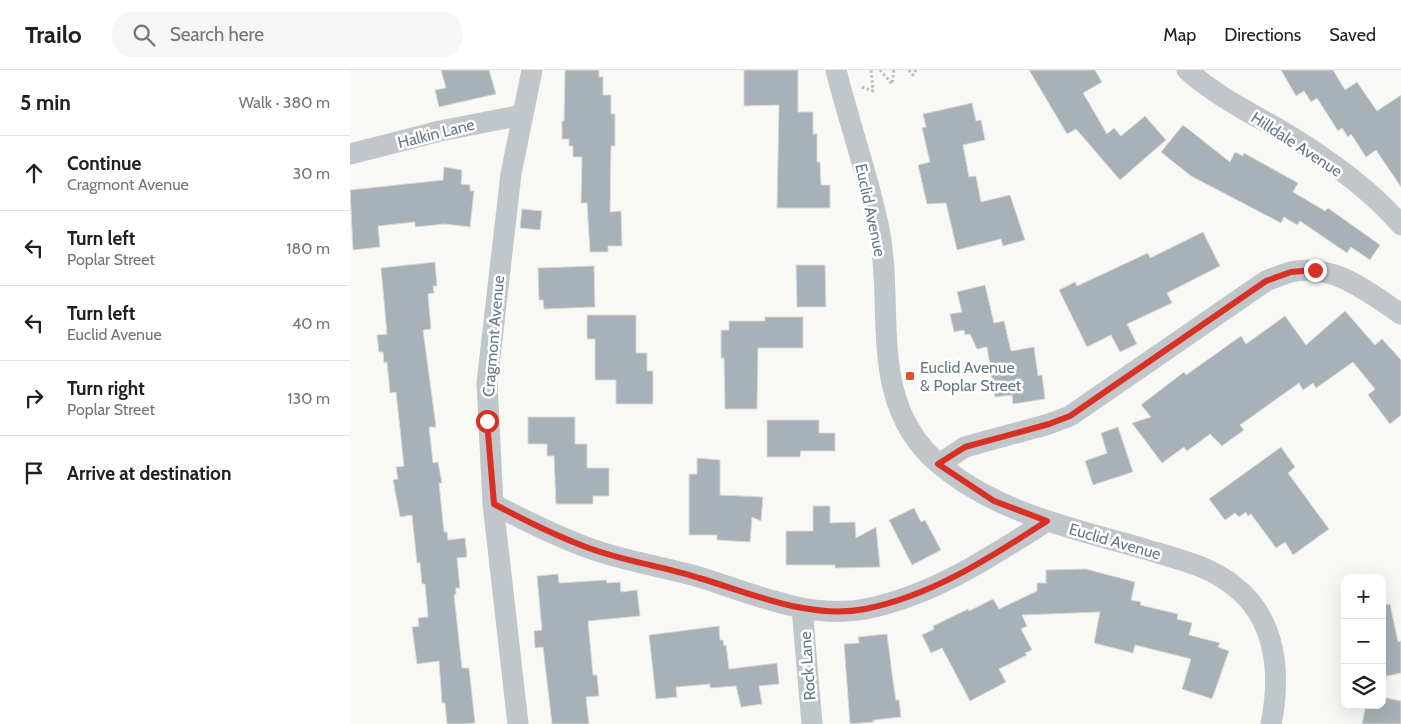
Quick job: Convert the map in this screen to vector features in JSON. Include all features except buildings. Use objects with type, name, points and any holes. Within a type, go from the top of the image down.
[{"type":"street","name":"Cragmont Avenue","points":[[518,724],[494,504],[487,383],[511,174],[532,70]]},
{"type":"street","name":"Euclid Avenue","points":[[836,70],[879,231],[884,271],[885,340],[891,380],[901,413],[916,440],[938,464],[994,501],[1047,521],[1199,566],[1234,586],[1263,618],[1275,657],[1276,698],[1271,724]]},
{"type":"street","name":"Hilldale Avenue","points":[[1188,70],[1212,91],[1289,136],[1360,185],[1401,225]]},
{"type":"street","name":"Halkin Lane","points":[[350,154],[440,131],[522,115]]},
{"type":"street","points":[[938,464],[965,447],[1049,424],[1070,416],[1266,281],[1291,272],[1315,270],[1337,274],[1358,285],[1401,314]]},
{"type":"street","points":[[494,504],[539,528],[588,548],[683,573],[802,608],[832,612],[863,610],[907,599],[954,577],[1047,521]]},
{"type":"street","name":"Rock Lane","points":[[802,608],[812,724]]},
{"type":"path","points":[[880,70],[892,84],[894,70]]},
{"type":"path","points":[[909,70],[913,75],[916,70]]},
{"type":"place","name":"Euclid Avenue & Poplar Street","points":[[910,376]]},
{"type":"route","points":[[487,421],[494,504],[539,528],[588,548],[683,573],[802,608],[832,612],[863,610],[907,599],[954,577],[1047,521],[994,501],[938,464],[965,447],[1049,424],[1070,416],[1266,281],[1291,272],[1315,270]]}]
